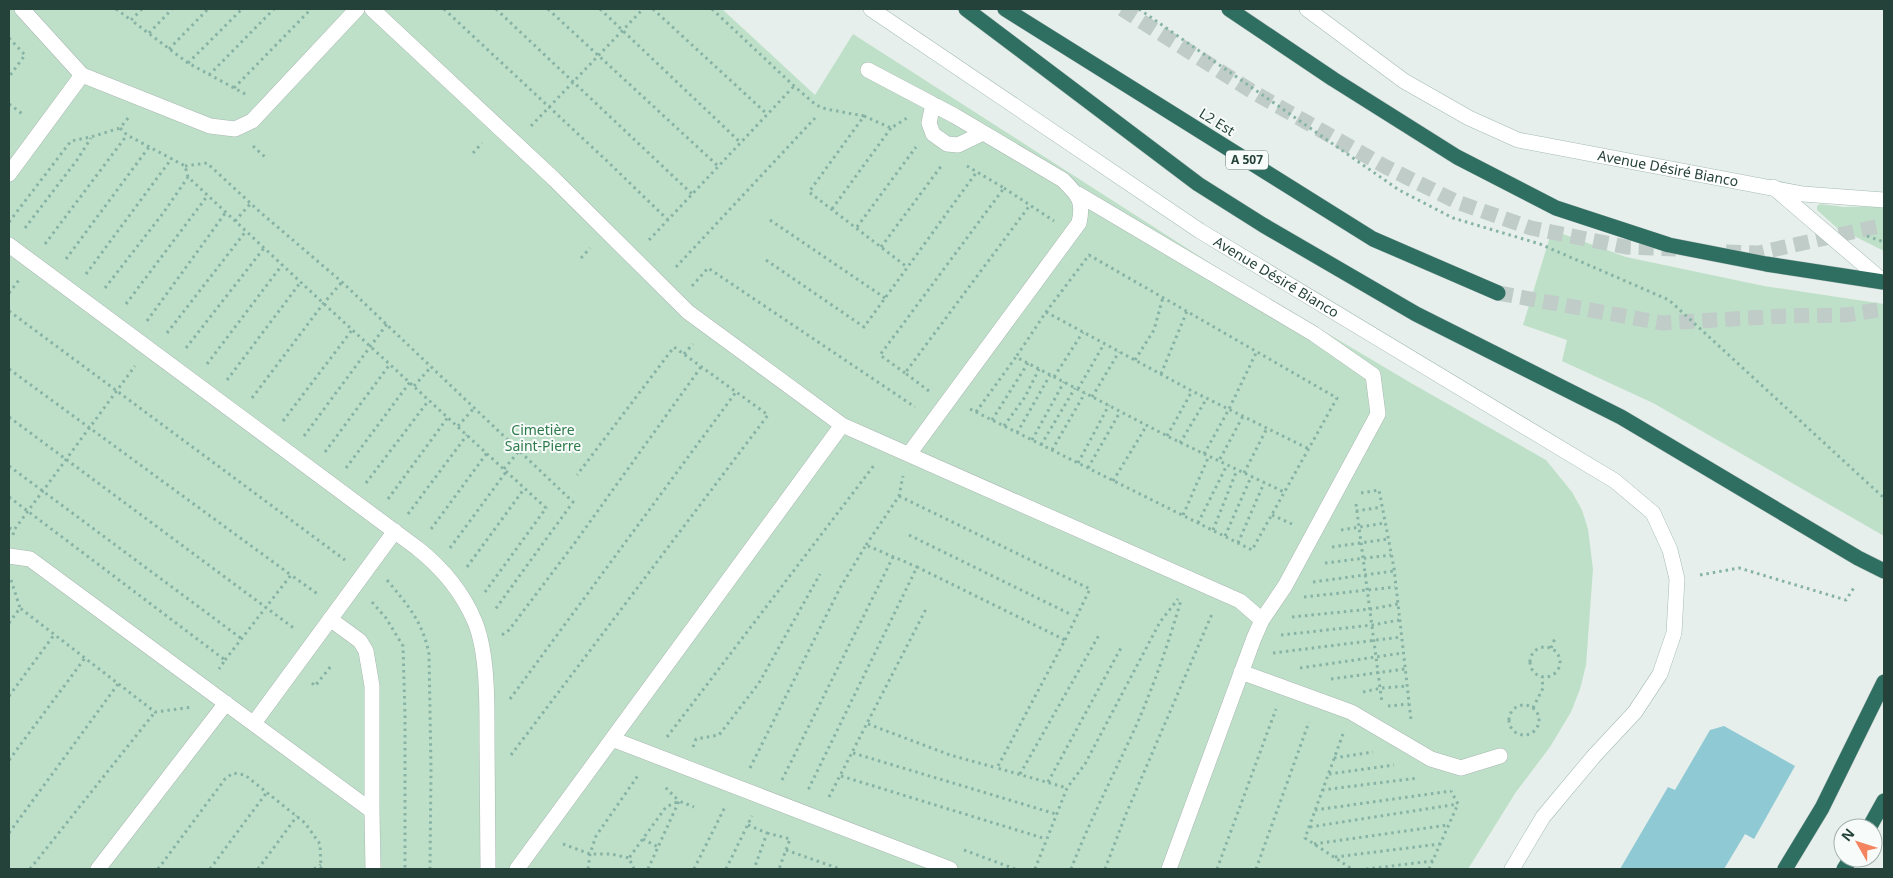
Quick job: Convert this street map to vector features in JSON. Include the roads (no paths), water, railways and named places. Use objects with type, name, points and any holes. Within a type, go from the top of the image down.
[{"type":"highway","points":[[966,9],[1198,184],[1263,226],[1416,314],[1620,417],[1858,558],[1884,571]]},
{"type":"highway","name":"L2 Est","points":[[1005,9],[1373,239],[1498,294]]},
{"type":"highway","points":[[1229,9],[1333,79],[1458,157],[1556,208],[1669,245],[1766,264],[1883,282]]},
{"type":"highway","points":[[1785,869],[1822,808],[1884,682]]},
{"type":"highway","points":[[1875,818],[1884,801]]},
{"type":"street","points":[[22,9],[82,76],[210,126],[235,129],[252,121],[357,9]]},
{"type":"street","points":[[372,9],[516,143],[688,312],[842,425],[1240,601],[1262,620]]},
{"type":"street","name":"Avenue Désiré Bianco","points":[[871,9],[1200,231],[1615,481],[1653,513],[1670,550],[1677,579],[1674,633],[1660,674],[1635,712],[1594,756],[1543,817],[1512,869]]},
{"type":"street","name":"Avenue Désiré Bianco","points":[[1307,9],[1404,80],[1469,118],[1518,140],[1772,186],[1803,194],[1884,200]]},
{"type":"street","points":[[868,70],[933,104],[1063,180],[1078,194],[1314,334],[1373,376],[1378,414],[1285,586],[1262,620],[1169,869]]},
{"type":"street","points":[[9,174],[82,76]]},
{"type":"street","points":[[933,104],[930,127],[933,134],[952,150],[983,133]]},
{"type":"street","points":[[1772,186],[1883,282]]},
{"type":"street","points":[[909,454],[1079,223],[1082,208],[1078,194]]},
{"type":"street","points":[[10,245],[395,531],[436,565],[454,586],[476,623],[482,650],[487,700],[488,869]]},
{"type":"street","points":[[517,869],[842,425]]},
{"type":"street","points":[[254,723],[395,531]]},
{"type":"street","points":[[9,556],[30,559],[372,811]]},
{"type":"street","points":[[334,614],[360,641],[366,651],[372,686],[373,869]]},
{"type":"street","points":[[1241,672],[1351,712],[1431,759],[1460,768],[1500,756]]},
{"type":"street","points":[[98,869],[226,703]]},
{"type":"street","points":[[612,739],[950,869]]},
{"type":"water","points":[[1724,726],[1795,766],[1754,839],[1745,834],[1724,869],[1620,869],[1668,787],[1675,790],[1710,730]]},
{"type":"tunnel","points":[[1122,9],[1253,92],[1386,167],[1457,202],[1531,228],[1626,247],[1676,249]]},
{"type":"tunnel","points":[[1726,252],[1758,253],[1884,225]]},
{"type":"tunnel","points":[[1498,293],[1662,323],[1785,316],[1846,315],[1884,309]]},
{"type":"park label","name":"Cimetière Saint-Pierre","points":[[543,438]]}]
